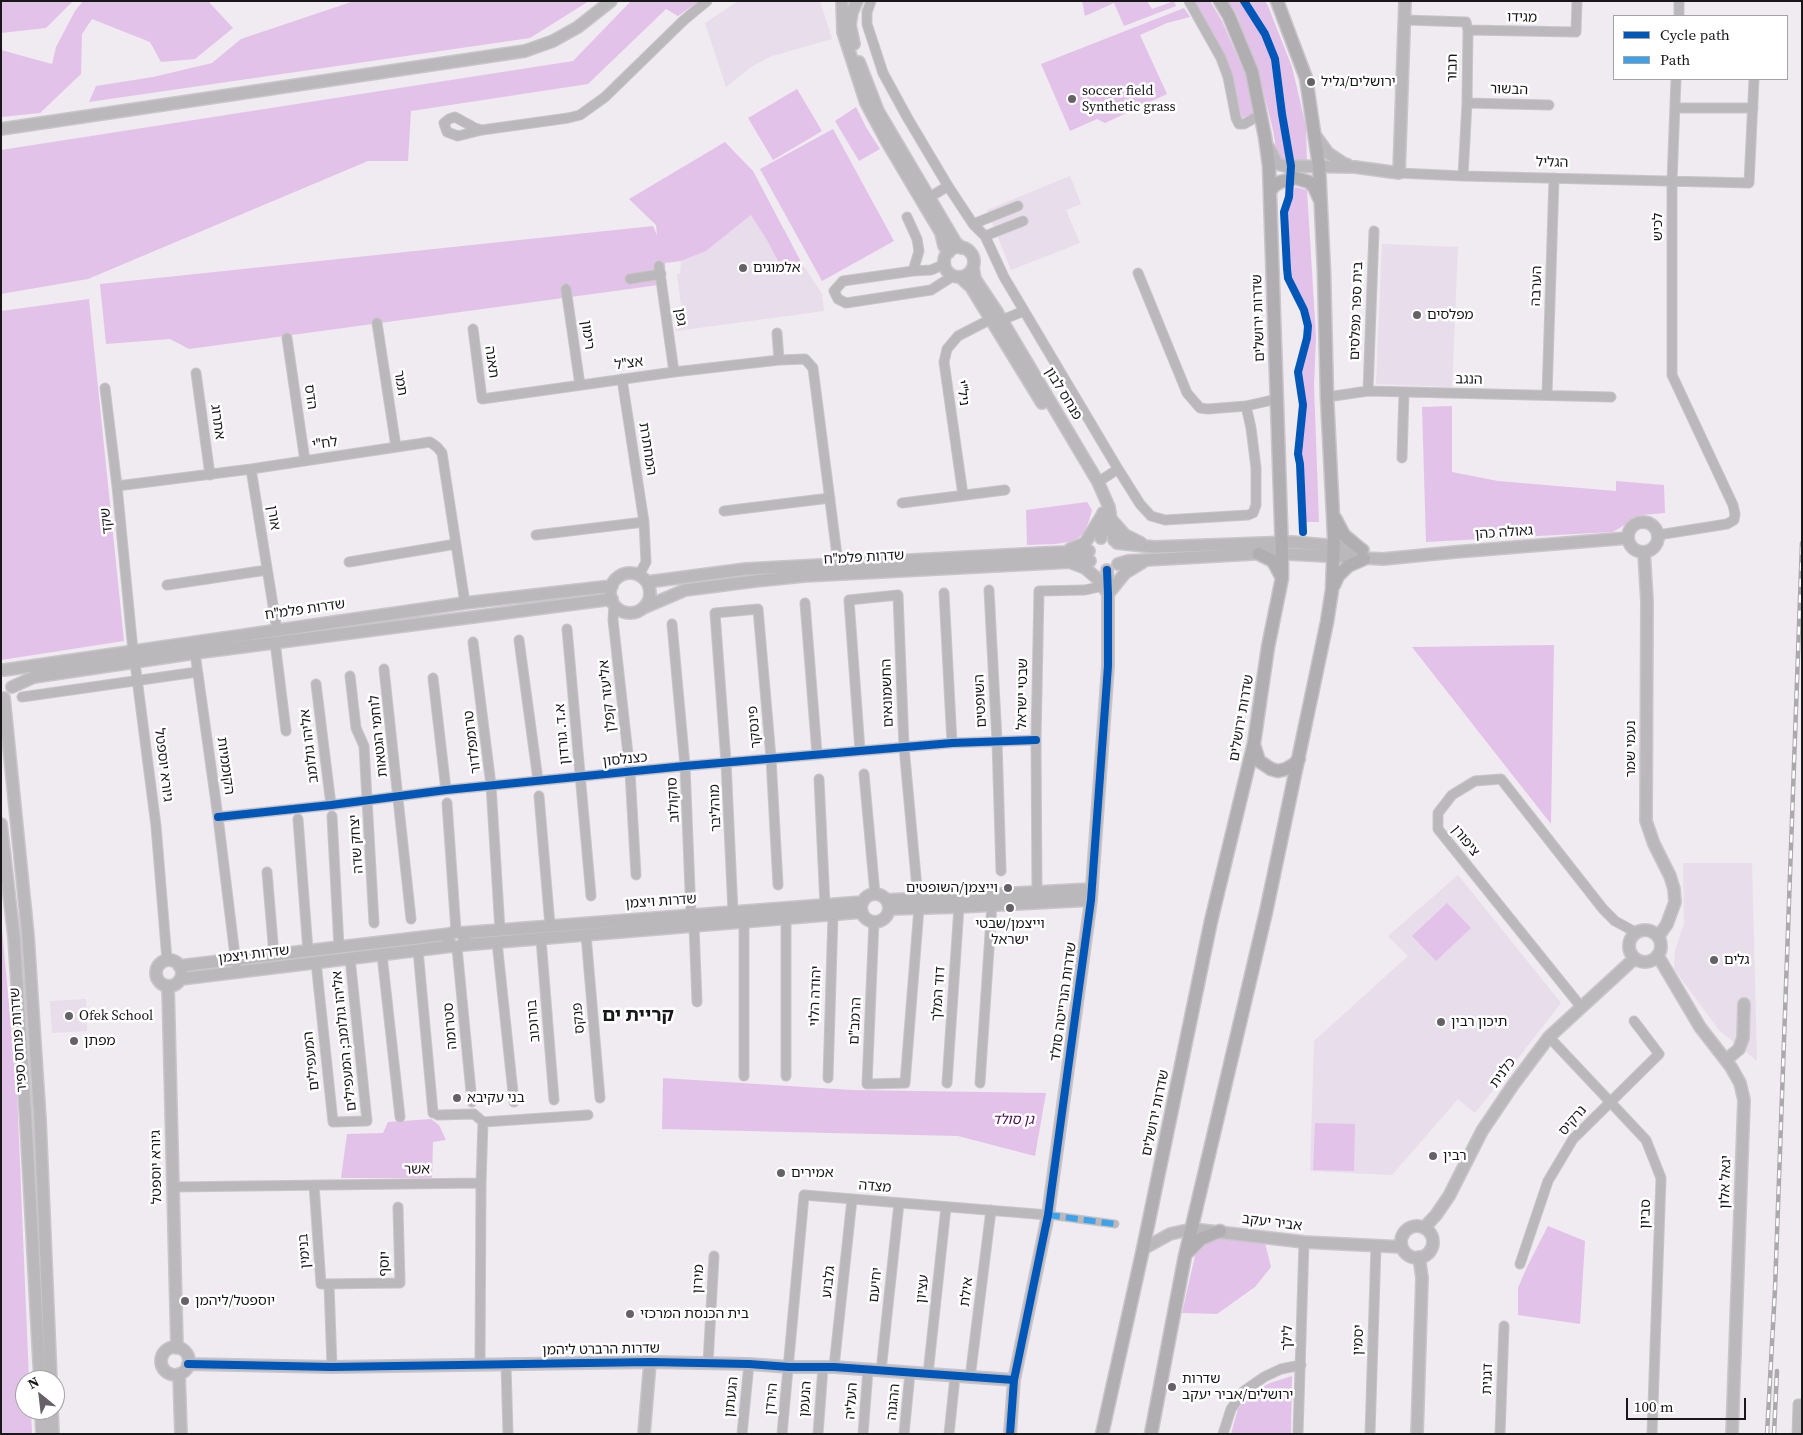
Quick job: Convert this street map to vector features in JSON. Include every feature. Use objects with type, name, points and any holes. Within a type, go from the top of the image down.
[{"type":"main road","name":"שדרות ירושלים","points":[[1102,1434],[1143,1249],[1211,921],[1254,743],[1268,647],[1282,578],[1270,191],[1265,137],[1252,72],[1229,16],[1220,1]]},
{"type":"main road","points":[[1151,1434],[1185,1256],[1264,920],[1299,759],[1332,590],[1333,514],[1319,166],[1306,78],[1284,16],[1276,1]]},
{"type":"main road","points":[[1270,191],[1280,182],[1292,178],[1304,180],[1314,187],[1321,203]]},
{"type":"main road","points":[[1332,590],[1342,571],[1363,554],[1344,535],[1333,514]]},
{"type":"main road","points":[[1259,554],[1273,561],[1282,578]]},
{"type":"main road","points":[[1254,743],[1259,761],[1271,769],[1278,771],[1293,765],[1299,759]]},
{"type":"main road","points":[[1185,1256],[1201,1239],[1220,1231]]},
{"type":"street","points":[[1,129],[524,50],[553,42],[578,27],[611,1]]},
{"type":"street","points":[[482,130],[568,118],[587,111],[605,97],[684,20],[707,1]]},
{"type":"street","points":[[856,1],[849,4],[842,1],[841,19],[845,40],[866,103],[886,142],[941,233],[944,246],[949,252]]},
{"type":"street","points":[[856,1],[851,19],[851,35],[870,92],[890,133],[956,243],[972,255],[974,259],[973,268],[968,274],[957,276],[931,290],[846,303],[842,302],[834,291],[843,281],[913,270],[931,270],[945,264]]},
{"type":"street","points":[[871,1],[867,12],[867,24],[883,73],[948,186],[973,224],[985,236],[1004,278],[1118,469],[1140,504],[1151,516],[1165,520],[1248,515],[1253,513],[1256,505],[1256,468],[1246,406]]},
{"type":"street","points":[[1189,1],[1221,58],[1228,77],[1236,118],[1239,124],[1244,124],[1260,115]]},
{"type":"street","points":[[1399,173],[1405,1]]},
{"type":"street","name":"מגידו","points":[[1468,30],[1576,32],[1577,1]]},
{"type":"street","points":[[1679,15],[1680,1]]},
{"type":"street","points":[[1404,20],[1466,22],[1468,30]]},
{"type":"street","name":"תבור","points":[[1464,176],[1468,30]]},
{"type":"street","name":"לכיש","points":[[1658,535],[1727,524],[1734,520],[1735,514],[1733,505],[1672,376],[1672,181],[1676,80]]},
{"type":"street","points":[[1675,108],[1753,108],[1754,80]]},
{"type":"street","name":"הבשור","points":[[1467,103],[1550,105]]},
{"type":"street","name":"הגליל","points":[[1315,135],[1328,153],[1343,163],[1399,173],[1749,183],[1753,108]]},
{"type":"street","name":"הגליל","points":[[1265,137],[1273,159],[1277,164],[1284,166],[1355,166]]},
{"type":"street","name":"הערבה","points":[[1547,395],[1554,178]]},
{"type":"street","points":[[930,198],[948,186]]},
{"type":"street","points":[[973,224],[1018,206]]},
{"type":"street","points":[[907,217],[917,239],[919,251],[913,270]]},
{"type":"street","points":[[985,236],[1022,221]]},
{"type":"street","name":"בית ספר מפלסים","points":[[1368,391],[1374,231]]},
{"type":"street","points":[[957,276],[947,271],[945,264],[949,252],[962,248]]},
{"type":"street","name":"פנחס לבון","points":[[973,268],[975,279],[996,319],[1098,496],[1116,542]]},
{"type":"street","name":"גפן","points":[[630,279],[660,270],[674,372]]},
{"type":"street","points":[[1138,273],[1186,392],[1200,408],[1246,406],[1277,399]]},
{"type":"street","name":"פנחס לבון","points":[[957,276],[971,287],[996,319],[1098,482],[1109,507],[1101,538]]},
{"type":"street","name":"רימון","points":[[566,289],[580,385]]},
{"type":"street","name":"ניל\"י","points":[[963,495],[944,362],[947,349],[958,336],[996,319],[1024,311]]},
{"type":"street","name":"תמר","points":[[377,323],[396,447]]},
{"type":"street","name":"תאנה","points":[[473,329],[482,399]]},
{"type":"street","points":[[777,333],[779,360]]},
{"type":"street","name":"הדס","points":[[287,338],[305,460]]},
{"type":"street","name":"אצ\"ל","points":[[482,399],[674,372],[779,360],[805,359],[813,368],[838,563]]},
{"type":"street","name":"אתרוג","points":[[196,374],[210,475]]},
{"type":"street","name":"המחתרת","points":[[622,379],[644,522],[646,562],[643,578]]},
{"type":"street","name":"שקד","points":[[105,388],[134,657]]},
{"type":"street","name":"הנגב","points":[[1327,397],[1368,391],[1611,397]]},
{"type":"street","points":[[1402,458],[1404,392]]},
{"type":"street","name":"לח\"י","points":[[117,486],[210,475],[430,442],[442,453],[465,602]]},
{"type":"street","name":"אורן","points":[[251,469],[277,630]]},
{"type":"street","points":[[1098,482],[1118,469]]},
{"type":"street","points":[[902,503],[1005,490]]},
{"type":"street","points":[[724,511],[830,498]]},
{"type":"street","points":[[1043,553],[1069,549],[1085,543],[1107,516],[1125,535],[1154,547]]},
{"type":"street","points":[[536,535],[644,522]]},
{"type":"street","points":[[1638,523],[1648,524],[1656,530],[1658,535],[1658,540],[1653,548],[1644,552],[1635,550],[1629,543],[1628,538],[1630,529],[1638,523]]},
{"type":"street","points":[[1282,548],[1259,554],[1128,561],[1107,570],[1097,568],[1090,556],[1091,545],[1101,538],[1154,547],[1282,548],[1334,552]]},
{"type":"street","name":"גאולה כהן","points":[[1334,552],[1363,554],[1383,559],[1628,538]]},
{"type":"street","points":[[1116,542],[1121,556],[1118,564]]},
{"type":"street","points":[[349,562],[456,544]]},
{"type":"street","name":"נעמי שמר","points":[[1644,552],[1647,602],[1646,821],[1654,844],[1670,876],[1675,902],[1667,924],[1658,937]]},
{"type":"street","name":"שדרות פלמ\"ח","points":[[643,578],[838,563],[1043,553],[1090,556]]},
{"type":"street","name":"שדרות פלמ\"ח","points":[[643,608],[685,590],[755,581],[804,576],[1064,561],[1090,556]]},
{"type":"street","points":[[1064,561],[1085,568],[1099,580],[1106,590],[1125,573],[1146,561]]},
{"type":"street","points":[[167,585],[267,570]]},
{"type":"street","name":"שדרות הנרייטה סולד","points":[[1010,1434],[1014,1380],[1048,1215],[1091,894],[1108,666],[1107,570]]},
{"type":"street","points":[[626,573],[643,578],[649,587],[650,596],[643,608],[638,611],[625,612],[613,602],[612,586],[615,580],[626,573]]},
{"type":"street","name":"שדרות פלמ\"ח","points":[[12,687],[34,677],[277,630],[465,602],[612,586]]},
{"type":"street","name":"השופטים","points":[[989,590],[998,741],[1001,871]]},
{"type":"street","name":"שבטי ישראל","points":[[1037,892],[1036,740],[1039,591],[1106,590]]},
{"type":"street","points":[[944,593],[952,743]]},
{"type":"street","name":"החשמונאים","points":[[860,751],[849,600],[898,595],[904,747],[918,903],[905,1083]]},
{"type":"street","name":"שדרות פלמ\"ח","points":[[3,670],[195,653],[613,602]]},
{"type":"street","name":"אליעזר קפלן","points":[[613,602],[614,628],[630,772],[636,874]]},
{"type":"street","points":[[805,603],[817,754]]},
{"type":"street","name":"פינסקר","points":[[715,613],[758,609],[771,758],[778,885]]},
{"type":"street","name":"מוהליבר","points":[[715,613],[726,762],[733,912]]},
{"type":"street","name":"סוקולוב","points":[[672,624],[684,766],[697,1002]]},
{"type":"street","name":"א.ד. גורדון","points":[[567,629],[591,896]]},
{"type":"street","points":[[519,640],[538,780]]},
{"type":"street","points":[[275,642],[286,731]]},
{"type":"street","name":"טרומפלדור","points":[[473,642],[491,785],[500,930]]},
{"type":"street","name":"הקוממיות","points":[[195,653],[218,817],[236,972]]},
{"type":"street","name":"גיורא יוספטל","points":[[134,657],[156,826],[167,960]]},
{"type":"street","name":"לוחמי הגטאות","points":[[384,669],[411,919]]},
{"type":"street","points":[[3,670],[11,677],[12,687]]},
{"type":"street","points":[[22,697],[197,672]]},
{"type":"street","name":"יצחק שדה","points":[[350,676],[356,728],[364,746],[374,923]]},
{"type":"street","points":[[433,678],[446,790]]},
{"type":"street","name":"אליהו גולומב","points":[[316,684],[331,805]]},
{"type":"street","name":"שדרות פנחס ספיר","points":[[12,687],[10,692],[2,699],[28,936],[40,1120],[51,1370]]},
{"type":"street","name":"כצנלסון","points":[[218,817],[491,785],[726,762],[952,743],[1036,740]]},
{"type":"street","points":[[864,774],[875,894]]},
{"type":"street","points":[[819,779],[825,905]]},
{"type":"street","name":"ציפורן","points":[[1582,1008],[1438,829],[1438,813],[1452,795],[1476,781],[1501,779],[1603,909],[1615,921],[1637,933]]},
{"type":"street","points":[[539,796],[550,926]]},
{"type":"street","name":"סטרומה","points":[[447,803],[456,940],[472,1102]]},
{"type":"street","points":[[332,816],[339,947]]},
{"type":"street","points":[[298,819],[308,951]]},
{"type":"street","name":"שדרות פנחס ספיר","points":[[1,824],[14,937],[39,1370]]},
{"type":"street","points":[[268,872],[274,955]]},
{"type":"street","points":[[888,905],[1037,892],[1091,894]]},
{"type":"street","points":[[875,894],[884,897],[888,905],[882,919],[874,921],[867,919],[862,907],[868,896],[875,894]]},
{"type":"street","points":[[918,903],[959,907],[1091,894]]},
{"type":"street","points":[[980,1083],[992,904]]},
{"type":"street","name":"שדרות ויצמן","points":[[179,966],[339,947],[456,940],[497,942],[586,935],[693,920],[733,912],[825,905],[862,907]]},
{"type":"street","name":"שדרות ויצמן","points":[[180,978],[418,950],[500,930],[693,920],[744,922],[833,915],[862,907]]},
{"type":"street","name":"דוד המלך","points":[[947,1083],[959,907]]},
{"type":"street","name":"יהודה הלוי","points":[[828,1078],[833,915]]},
{"type":"street","points":[[786,918],[786,1076]]},
{"type":"street","name":"הרמב\"ם","points":[[874,921],[867,1084],[905,1083]]},
{"type":"street","points":[[744,922],[744,1076]]},
{"type":"street","points":[[1644,930],[1658,937],[1661,946],[1658,956],[1649,962],[1635,958],[1630,944],[1637,933],[1644,930]]},
{"type":"street","name":"פנקס","points":[[586,935],[600,1098]]},
{"type":"street","name":"בורוכוב","points":[[541,939],[554,1100]]},
{"type":"street","points":[[497,942],[514,1102]]},
{"type":"street","points":[[418,950],[435,1114],[474,1114],[483,1122],[588,1115]]},
{"type":"street","points":[[382,954],[400,1117]]},
{"type":"street","name":"יגאל אלון","points":[[1658,956],[1700,1027],[1726,1060],[1740,1083],[1744,1100],[1732,1434]]},
{"type":"street","name":"אליהו גולומב; המעפילים","points":[[350,958],[367,1120]]},
{"type":"street","name":"כלנית","points":[[1424,1228],[1449,1196],[1482,1131],[1513,1085],[1550,1037],[1635,958]]},
{"type":"street","points":[[167,960],[174,961],[179,966],[180,978],[175,984],[168,986],[160,983],[156,972],[160,964],[167,960]]},
{"type":"street","name":"המעפילים","points":[[316,962],[332,1122],[367,1120]]},
{"type":"street","name":"גיורא יוספטל","points":[[168,986],[177,1348]]},
{"type":"street","points":[[1726,1060],[1738,1049],[1743,1038],[1744,1004]]},
{"type":"street","name":"נרקיס","points":[[1520,1264],[1548,1181],[1573,1139],[1659,1054],[1634,1020]]},
{"type":"street","name":"סביון","points":[[1550,1037],[1646,1140],[1661,1178],[1652,1434]]},
{"type":"street","points":[[480,1364],[483,1122]]},
{"type":"street","name":"אשר","points":[[172,1187],[481,1183]]},
{"type":"street","name":"בנימין","points":[[314,1185],[321,1284],[329,1284],[332,1367]]},
{"type":"street","name":"מצדה","points":[[790,1367],[804,1195],[1048,1215],[1115,1224]]},
{"type":"street","name":"גלבוע","points":[[828,1367],[852,1199]]},
{"type":"street","name":"יחיעם","points":[[881,1370],[899,1203]]},
{"type":"street","name":"יוסף","points":[[329,1284],[400,1283],[398,1207]]},
{"type":"street","name":"עציון","points":[[928,1374],[946,1207]]},
{"type":"street","name":"אילת","points":[[970,1378],[991,1210]]},
{"type":"street","points":[[1413,1226],[1424,1228],[1430,1234],[1432,1244],[1428,1253],[1419,1257],[1408,1255],[1402,1247],[1404,1232],[1413,1226]]},
{"type":"street","name":"אביר יעקב","points":[[1143,1249],[1170,1234],[1192,1229],[1304,1242],[1402,1247]]},
{"type":"street","name":"לילך","points":[[1298,1434],[1304,1242]]},
{"type":"street","name":"יסמין","points":[[1370,1434],[1376,1246]]},
{"type":"street","name":"מירון","points":[[708,1363],[714,1256]]},
{"type":"street","points":[[1417,1434],[1422,1278],[1419,1257]]},
{"type":"street","name":"דגנית","points":[[1500,1434],[1504,1326]]},
{"type":"street","points":[[177,1348],[185,1352],[188,1364],[183,1372],[175,1375],[166,1372],[162,1365],[162,1356],[168,1349],[177,1348]]},
{"type":"street","points":[[644,1434],[650,1362]]},
{"type":"street","name":"שדרות הרברט ליהמן","points":[[188,1364],[332,1367],[650,1362],[708,1363],[828,1367],[1014,1380]]},
{"type":"street","points":[[506,1364],[508,1434]]},
{"type":"street","name":"הגעתון","points":[[742,1434],[749,1364]]},
{"type":"street","points":[[1223,1434],[1231,1409],[1244,1391],[1264,1377],[1282,1369],[1301,1365]]},
{"type":"street","name":"הירדן","points":[[782,1434],[790,1367]]},
{"type":"street","name":"הנעמן","points":[[818,1434],[828,1367]]},
{"type":"street","name":"העליה","points":[[863,1434],[868,1370]]},
{"type":"street","name":"ההגנה","points":[[904,1434],[910,1373]]},
{"type":"street","points":[[179,1374],[181,1434]]},
{"type":"street","points":[[949,1434],[955,1377]]},
{"type":"street","points":[[1796,1434],[1798,1404],[1802,1404]]},
{"type":"street","points":[[41,1420],[42,1434]]},
{"type":"street","points":[[52,1420],[52,1434]]},
{"type":"shaded area","points":[[738,1],[820,1],[832,39],[772,56],[751,67],[726,87],[705,23]]},
{"type":"shaded area","points":[[1070,176],[1081,204],[1066,210],[1080,243],[1011,270],[987,210]]},
{"type":"shaded area","name":"אלמוגים","points":[[751,215],[784,229],[801,262],[822,294],[824,311],[676,331],[673,314],[682,312],[677,274],[680,274],[681,261],[706,251]]},
{"type":"shaded area","name":"מפלסים","points":[[1382,244],[1458,247],[1452,387],[1376,384]]},
{"type":"shaded area","name":"גלים","points":[[1683,863],[1752,863],[1757,1061],[1719,1030],[1674,969],[1675,950],[1684,924]]},
{"type":"shaded area","name":"תיכון רבין","points":[[1458,875],[1561,1003],[1475,1113],[1458,1099],[1392,1175],[1310,1171],[1314,1041],[1408,956],[1388,936]]},
{"type":"shaded area","name":"Ofek School","points":[[86,999],[87,1031],[52,1033],[50,1001]]},
{"type":"green space","points":[[1,1],[73,1],[46,28],[1,33]]},
{"type":"green space","points":[[83,1],[208,1],[233,28],[195,59],[161,62],[150,42],[92,19],[82,34],[81,74],[40,113],[1,117],[1,50],[52,64],[56,47],[75,11]]},
{"type":"green space","points":[[354,1],[589,1],[530,38],[89,102],[96,86],[153,77],[212,63],[241,39]]},
{"type":"green space","points":[[631,1],[699,1],[678,16],[666,9],[588,84],[411,111],[408,161],[368,161],[88,279],[1,294],[1,150],[573,61]]},
{"type":"green space","points":[[1082,1],[1147,1],[1152,9],[1174,1],[1176,6],[1124,26],[1114,3],[1085,16]]},
{"type":"green space","points":[[1192,1],[1210,1],[1222,21],[1246,76],[1255,113],[1242,118],[1232,81]]},
{"type":"green space","points":[[1228,1],[1243,1],[1264,33],[1275,61],[1277,72],[1276,59],[1265,32],[1245,1],[1265,1],[1268,6],[1292,67],[1306,126],[1307,163],[1292,164],[1281,104],[1290,164],[1278,161],[1273,130],[1260,78],[1237,15]]},
{"type":"green space","points":[[1184,8],[1190,17],[1167,23],[1140,35],[1167,94],[1105,123],[1097,119],[1070,131],[1041,64]]},
{"type":"green space","points":[[797,89],[822,131],[773,160],[748,118]]},
{"type":"green space","points":[[856,107],[880,149],[859,161],[835,121]]},
{"type":"green space","points":[[833,129],[894,241],[822,281],[760,169]]},
{"type":"green space","points":[[725,142],[753,171],[801,262],[784,272],[751,215],[706,251],[681,261],[665,263],[666,284],[189,349],[170,339],[106,344],[100,284],[653,226],[657,235],[656,225],[629,199]]},
{"type":"green space","points":[[1295,187],[1307,190],[1316,337],[1314,385],[1319,522],[1305,522],[1301,454],[1306,405],[1301,373],[1310,328],[1307,310],[1292,276],[1287,213]]},
{"type":"green space","points":[[89,299],[124,641],[1,660],[1,311]]},
{"type":"green space","points":[[1452,406],[1452,472],[1498,481],[1616,491],[1616,481],[1664,485],[1665,513],[1641,515],[1613,532],[1426,542],[1422,407]]},
{"type":"green space","points":[[1087,502],[1092,510],[1084,533],[1078,538],[1069,542],[1055,544],[1027,545],[1026,510]]},
{"type":"green space","points":[[1554,645],[1551,824],[1412,647]]},
{"type":"green space","points":[[1447,903],[1471,928],[1436,961],[1412,936]]},
{"type":"green space","points":[[1,918],[17,1092],[29,1370],[15,1370],[15,1420],[31,1420],[32,1434],[1,1434]]},
{"type":"green space","name":"גן סולד","points":[[663,1078],[852,1090],[1046,1093],[1035,1156],[958,1136],[662,1129]]},
{"type":"green space","points":[[431,1119],[439,1125],[446,1140],[433,1142],[432,1178],[341,1178],[347,1134],[383,1133],[388,1122]]},
{"type":"green space","points":[[1315,1123],[1355,1124],[1354,1171],[1313,1170]]},
{"type":"green space","points":[[1548,1226],[1585,1241],[1580,1324],[1518,1315],[1518,1288]]},
{"type":"green space","points":[[1212,1238],[1265,1243],[1271,1267],[1255,1287],[1217,1314],[1182,1313],[1197,1247]]},
{"type":"green space","points":[[1292,1376],[1291,1434],[1231,1434],[1238,1409],[1249,1394],[1270,1383]]},
{"type":"railway","points":[[1767,1434],[1775,1289],[1802,543]]},
{"type":"railway","points":[[1774,1434],[1777,1371]]},
{"type":"marked path","points":[[1048,1215],[1115,1224]]},
{"type":"cycle path","points":[[1244,1],[1265,34],[1275,59],[1291,166],[1289,197],[1284,212],[1288,278],[1304,310],[1308,326],[1307,338],[1298,372],[1303,405],[1298,454],[1303,532]]},
{"type":"cycle path","points":[[1010,1434],[1014,1380],[1048,1215],[1091,900],[1108,666],[1107,570]]},
{"type":"cycle path","points":[[218,817],[446,790],[685,766],[952,743],[1036,740]]},
{"type":"cycle path","points":[[188,1364],[332,1367],[650,1362],[834,1367],[1014,1380]]},
{"type":"place","name":"ירושלים/גליל","points":[[1311,82]]},
{"type":"place","name":"soccer field Synthetic grass","points":[[1072,99]]},
{"type":"place","name":"אלמוגים","points":[[743,268]]},
{"type":"place","name":"מפלסים","points":[[1417,315]]},
{"type":"place","name":"וייצמן/השופטים","points":[[1008,888]]},
{"type":"place","name":"וייצמן/שבטי ישראל","points":[[1010,908]]},
{"type":"place","name":"גלים","points":[[1714,960]]},
{"type":"place","name":"Ofek School","points":[[69,1016]]},
{"type":"place","name":"תיכון רבין","points":[[1441,1022]]},
{"type":"place","name":"מפתן","points":[[74,1041]]},
{"type":"place","name":"בני עקיבא","points":[[457,1098]]},
{"type":"place","name":"רבין","points":[[1433,1156]]},
{"type":"place","name":"אמירים","points":[[781,1173]]},
{"type":"place","name":"יוספטל/ליהמן","points":[[185,1301]]},
{"type":"place","name":"בית הכנסת המרכזי","points":[[630,1314]]},
{"type":"place","name":"שדרות ירושלים/אביר יעקב","points":[[1172,1387]]},
{"type":"district","name":"קריית ים","points":[[638,1016]]}]
